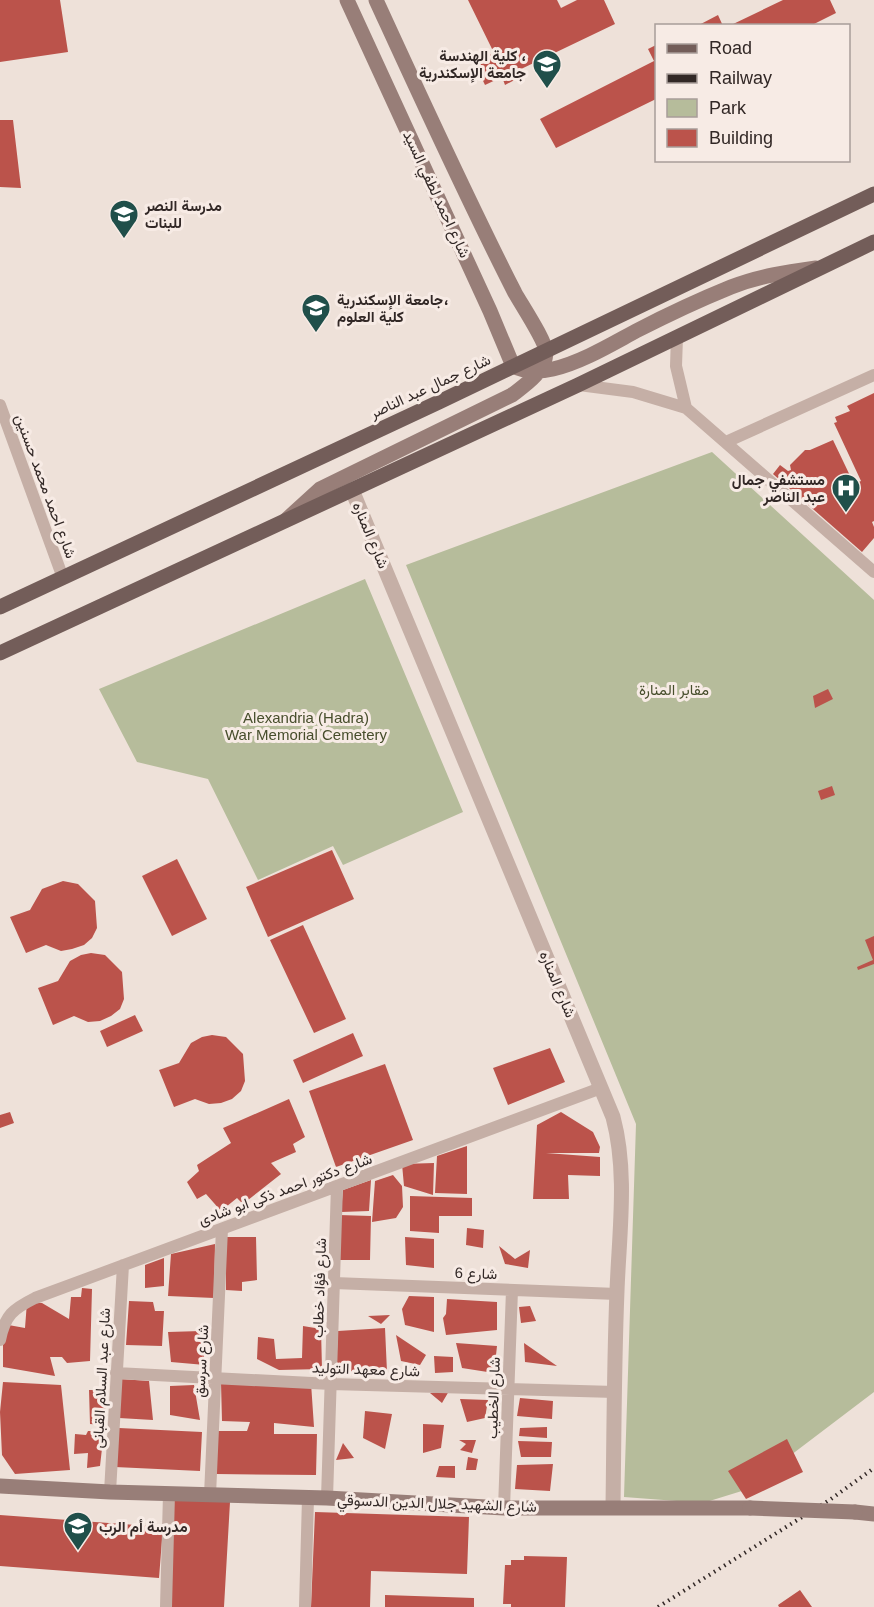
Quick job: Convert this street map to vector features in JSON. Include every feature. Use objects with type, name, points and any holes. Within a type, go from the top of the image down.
[{"type":"main road","name":"شارع احمد لطفي السيد","points":[[347,0],[513,366]]},
{"type":"main road","name":"شارع احمد لطفي السيد","points":[[376,0],[450,160],[546,350]]},
{"type":"main road","name":"شارع جمال عبد الناصر","points":[[0,608],[874,194]]},
{"type":"main road","points":[[0,653],[578,385],[874,242]]},
{"type":"main road","points":[[513,366],[538,371],[559,367],[596,352],[659,319],[732,287],[780,273],[822,268]]},
{"type":"main road","points":[[284,522],[320,489],[497,404],[527,384],[538,371],[546,350]]},
{"type":"main road","name":"شارع الشهيد جلال الدين الدسوقي","points":[[0,1486],[110,1492],[327,1498],[504,1508],[750,1508],[874,1514]]},
{"type":"street","points":[[677,337],[676,366],[686,408]]},
{"type":"street","points":[[726,442],[874,375]]},
{"type":"street","points":[[578,385],[633,392],[686,408],[874,572]]},
{"type":"street","name":"شارع احمد محمد حسنين","points":[[0,405],[63,578]]},
{"type":"street","name":"شارع المناره","points":[[352,490],[613,1117],[621,1161],[616,1294],[613,1507]]},
{"type":"street","name":"شارع دكتور احمد ذكى ابو شادى","points":[[0,1340],[3,1324],[16,1307],[35,1298],[601,1088]]},
{"type":"street","name":"شارع فؤاد خطاب","points":[[327,1498],[337,1186]]},
{"type":"street","name":"شارع سرسق","points":[[210,1495],[222,1229]]},
{"type":"street","name":"شارع عبد السلام القبانى","points":[[110,1492],[123,1266]]},
{"type":"street","name":"شارع 6","points":[[334,1283],[616,1294]]},
{"type":"street","name":"شارع الخطيب","points":[[504,1508],[512,1290]]},
{"type":"street","name":"شارع معهد التوليد","points":[[116,1373],[331,1384],[615,1392]]},
{"type":"street","points":[[166,1607],[170,1494]]},
{"type":"street","points":[[305,1607],[308,1498]]},
{"type":"green space","name":"مقابر المنارة","points":[[712,452],[874,600],[874,1392],[745,1490],[703,1503],[624,1497],[636,1124],[406,565]]},
{"type":"green space","name":"Alexandria (Hadra) War Memorial Cemetery","points":[[365,579],[463,812],[343,865],[333,846],[258,880],[208,779],[137,762],[99,689]]},
{"type":"building","points":[[0,0],[60,0],[68,52],[0,62]]},
{"type":"building","points":[[468,0],[557,0],[561,8],[577,0],[604,0],[615,24],[519,70],[522,76],[505,85],[502,77],[485,85],[474,62],[494,53]]},
{"type":"building","points":[[783,0],[830,0],[836,13],[814,24],[733,24]]},
{"type":"building","points":[[718,15],[722,24],[701,24]]},
{"type":"building","points":[[655,46],[655,99],[556,148],[540,119],[654,61],[648,49]]},
{"type":"building","points":[[0,120],[13,120],[21,188],[0,187]]},
{"type":"building","name":"مستشفي جمال عبد الناصر","points":[[874,393],[874,521],[872,522],[874,538],[862,552],[773,474],[780,465],[788,471],[791,470],[790,465],[805,450],[833,440],[854,484],[861,481],[834,423],[837,422],[835,417],[850,411],[847,406]]},
{"type":"building","points":[[828,689],[833,699],[815,708],[813,696]]},
{"type":"building","points":[[832,786],[835,795],[821,800],[818,791]]},
{"type":"building","points":[[332,850],[354,899],[268,937],[246,887]]},
{"type":"building","points":[[177,859],[207,919],[172,936],[142,876]]},
{"type":"building","points":[[63,881],[78,884],[95,901],[97,928],[92,938],[84,945],[72,949],[61,951],[46,945],[26,953],[10,917],[30,910],[42,889]]},
{"type":"building","points":[[303,925],[346,1019],[314,1033],[270,940]]},
{"type":"building","points":[[874,936],[874,964],[858,970],[857,967],[873,960],[865,940]]},
{"type":"building","points":[[91,953],[105,955],[122,972],[124,999],[120,1009],[100,1021],[88,1022],[74,1016],[53,1025],[38,988],[58,981],[70,961]]},
{"type":"building","points":[[135,1015],[143,1031],[107,1047],[100,1031]]},
{"type":"building","points":[[353,1033],[363,1056],[303,1083],[293,1060]]},
{"type":"building","points":[[212,1035],[226,1037],[243,1054],[245,1081],[241,1091],[232,1099],[221,1103],[209,1104],[195,1099],[174,1107],[159,1070],[179,1063],[191,1043]]},
{"type":"building","points":[[550,1048],[565,1082],[508,1105],[493,1068]]},
{"type":"building","points":[[385,1064],[413,1140],[336,1167],[309,1091]]},
{"type":"building","points":[[289,1099],[305,1137],[293,1144],[296,1152],[271,1163],[281,1174],[243,1204],[237,1198],[221,1211],[206,1194],[197,1199],[187,1182],[199,1171],[197,1165],[231,1143],[223,1128]]},
{"type":"building","points":[[10,1112],[14,1123],[0,1128],[0,1115]]},
{"type":"building","points":[[561,1112],[593,1132],[600,1147],[599,1153],[546,1153],[600,1157],[600,1176],[568,1175],[569,1199],[533,1199],[537,1125]]},
{"type":"building","points":[[467,1146],[467,1194],[435,1193],[437,1156]]},
{"type":"building","points":[[434,1163],[433,1195],[404,1186],[402,1164]]},
{"type":"building","points":[[393,1175],[402,1186],[403,1207],[396,1218],[372,1222],[375,1181]]},
{"type":"building","points":[[371,1180],[369,1211],[341,1212],[343,1190]]},
{"type":"building","points":[[410,1196],[472,1198],[472,1216],[439,1216],[439,1233],[410,1231]]},
{"type":"building","points":[[339,1215],[371,1216],[370,1260],[338,1260]]},
{"type":"building","points":[[467,1228],[484,1230],[483,1248],[466,1245]]},
{"type":"building","points":[[226,1237],[256,1237],[257,1280],[242,1282],[242,1291],[226,1290]]},
{"type":"building","points":[[405,1237],[434,1239],[434,1268],[406,1265]]},
{"type":"building","points":[[215,1244],[214,1298],[168,1296],[171,1254]]},
{"type":"building","points":[[499,1246],[515,1259],[530,1250],[528,1268],[505,1264]]},
{"type":"building","points":[[164,1258],[164,1286],[145,1288],[145,1265]]},
{"type":"building","points":[[82,1288],[92,1289],[90,1361],[67,1363],[62,1357],[50,1357],[55,1376],[3,1367],[3,1324],[25,1328],[27,1302],[42,1303],[69,1319],[71,1297],[81,1297]]},
{"type":"building","points":[[409,1296],[434,1297],[434,1332],[405,1325],[402,1309]]},
{"type":"building","points":[[447,1299],[497,1302],[497,1330],[446,1335],[443,1318],[446,1314]]},
{"type":"building","points":[[129,1301],[153,1302],[155,1311],[164,1311],[162,1346],[126,1345]]},
{"type":"building","points":[[530,1306],[536,1321],[521,1323],[519,1307]]},
{"type":"building","points":[[390,1315],[381,1324],[368,1316]]},
{"type":"building","points":[[303,1326],[321,1329],[322,1369],[279,1370],[257,1359],[258,1337],[274,1339],[276,1359],[302,1358]]},
{"type":"building","points":[[385,1328],[387,1372],[336,1371],[338,1331]]},
{"type":"building","points":[[201,1331],[205,1365],[171,1362],[168,1332]]},
{"type":"building","points":[[396,1335],[426,1355],[420,1365],[401,1361]]},
{"type":"building","points":[[456,1343],[497,1346],[494,1373],[462,1368]]},
{"type":"building","points":[[524,1343],[557,1366],[525,1362]]},
{"type":"building","points":[[434,1356],[453,1357],[453,1372],[435,1373]]},
{"type":"building","points":[[120,1379],[149,1381],[153,1420],[119,1418]]},
{"type":"building","points":[[3,1382],[61,1385],[70,1470],[15,1474],[2,1455],[0,1412]]},
{"type":"building","points":[[221,1383],[311,1383],[314,1427],[274,1423],[274,1434],[317,1434],[316,1475],[216,1474],[216,1431],[247,1431],[250,1422],[222,1421]]},
{"type":"building","points":[[194,1385],[200,1420],[170,1415],[170,1386]]},
{"type":"building","points":[[89,1390],[105,1390],[106,1425],[90,1424]]},
{"type":"building","points":[[449,1391],[442,1403],[430,1393]]},
{"type":"building","points":[[520,1398],[553,1401],[552,1419],[517,1416]]},
{"type":"building","points":[[460,1399],[488,1400],[485,1418],[467,1422]]},
{"type":"building","points":[[365,1411],[392,1414],[385,1449],[363,1438]]},
{"type":"building","points":[[423,1424],[444,1425],[441,1448],[423,1453]]},
{"type":"building","points":[[547,1427],[547,1438],[519,1436],[520,1428]]},
{"type":"building","points":[[119,1428],[202,1432],[200,1471],[115,1467]]},
{"type":"building","points":[[88,1431],[104,1431],[100,1466],[87,1468],[88,1453],[74,1454],[75,1434],[86,1435]]},
{"type":"building","points":[[787,1439],[803,1472],[746,1499],[728,1471]]},
{"type":"building","points":[[459,1440],[476,1440],[472,1453],[460,1450],[466,1444]]},
{"type":"building","points":[[518,1441],[552,1442],[551,1457],[521,1457]]},
{"type":"building","points":[[343,1443],[354,1458],[336,1460]]},
{"type":"building","points":[[468,1457],[478,1459],[476,1470],[466,1470]]},
{"type":"building","points":[[553,1464],[550,1491],[515,1489],[517,1465]]},
{"type":"building","points":[[439,1466],[455,1466],[455,1478],[436,1477]]},
{"type":"building","points":[[172,1500],[230,1502],[224,1607],[170,1607]]},
{"type":"building","points":[[315,1512],[469,1517],[467,1574],[371,1571],[370,1607],[311,1607]]},
{"type":"building","points":[[0,1515],[163,1527],[159,1578],[0,1566]]},
{"type":"building","points":[[524,1556],[567,1557],[565,1607],[511,1607],[511,1604],[503,1604],[505,1565],[511,1565],[511,1560],[524,1560]]},
{"type":"building","points":[[800,1590],[812,1607],[779,1607],[778,1605]]},
{"type":"building","points":[[385,1595],[474,1598],[474,1607],[385,1607]]},
{"type":"railway","points":[[658,1607],[831,1499],[874,1468]]},
{"type":"place","name":"كلية الهندسة ، جامعة الإسكندرية","points":[[547,90]]},
{"type":"place","name":"مدرسة النصر للبنات","points":[[124,240]]},
{"type":"place","name":"جامعة الإسكندرية، كلية العلوم","points":[[316,334]]},
{"type":"place","name":"مستشفي جمال عبد الناصر","points":[[846,514]]},
{"type":"place","name":"مدرسة أم الرب","points":[[78,1552]]}]
